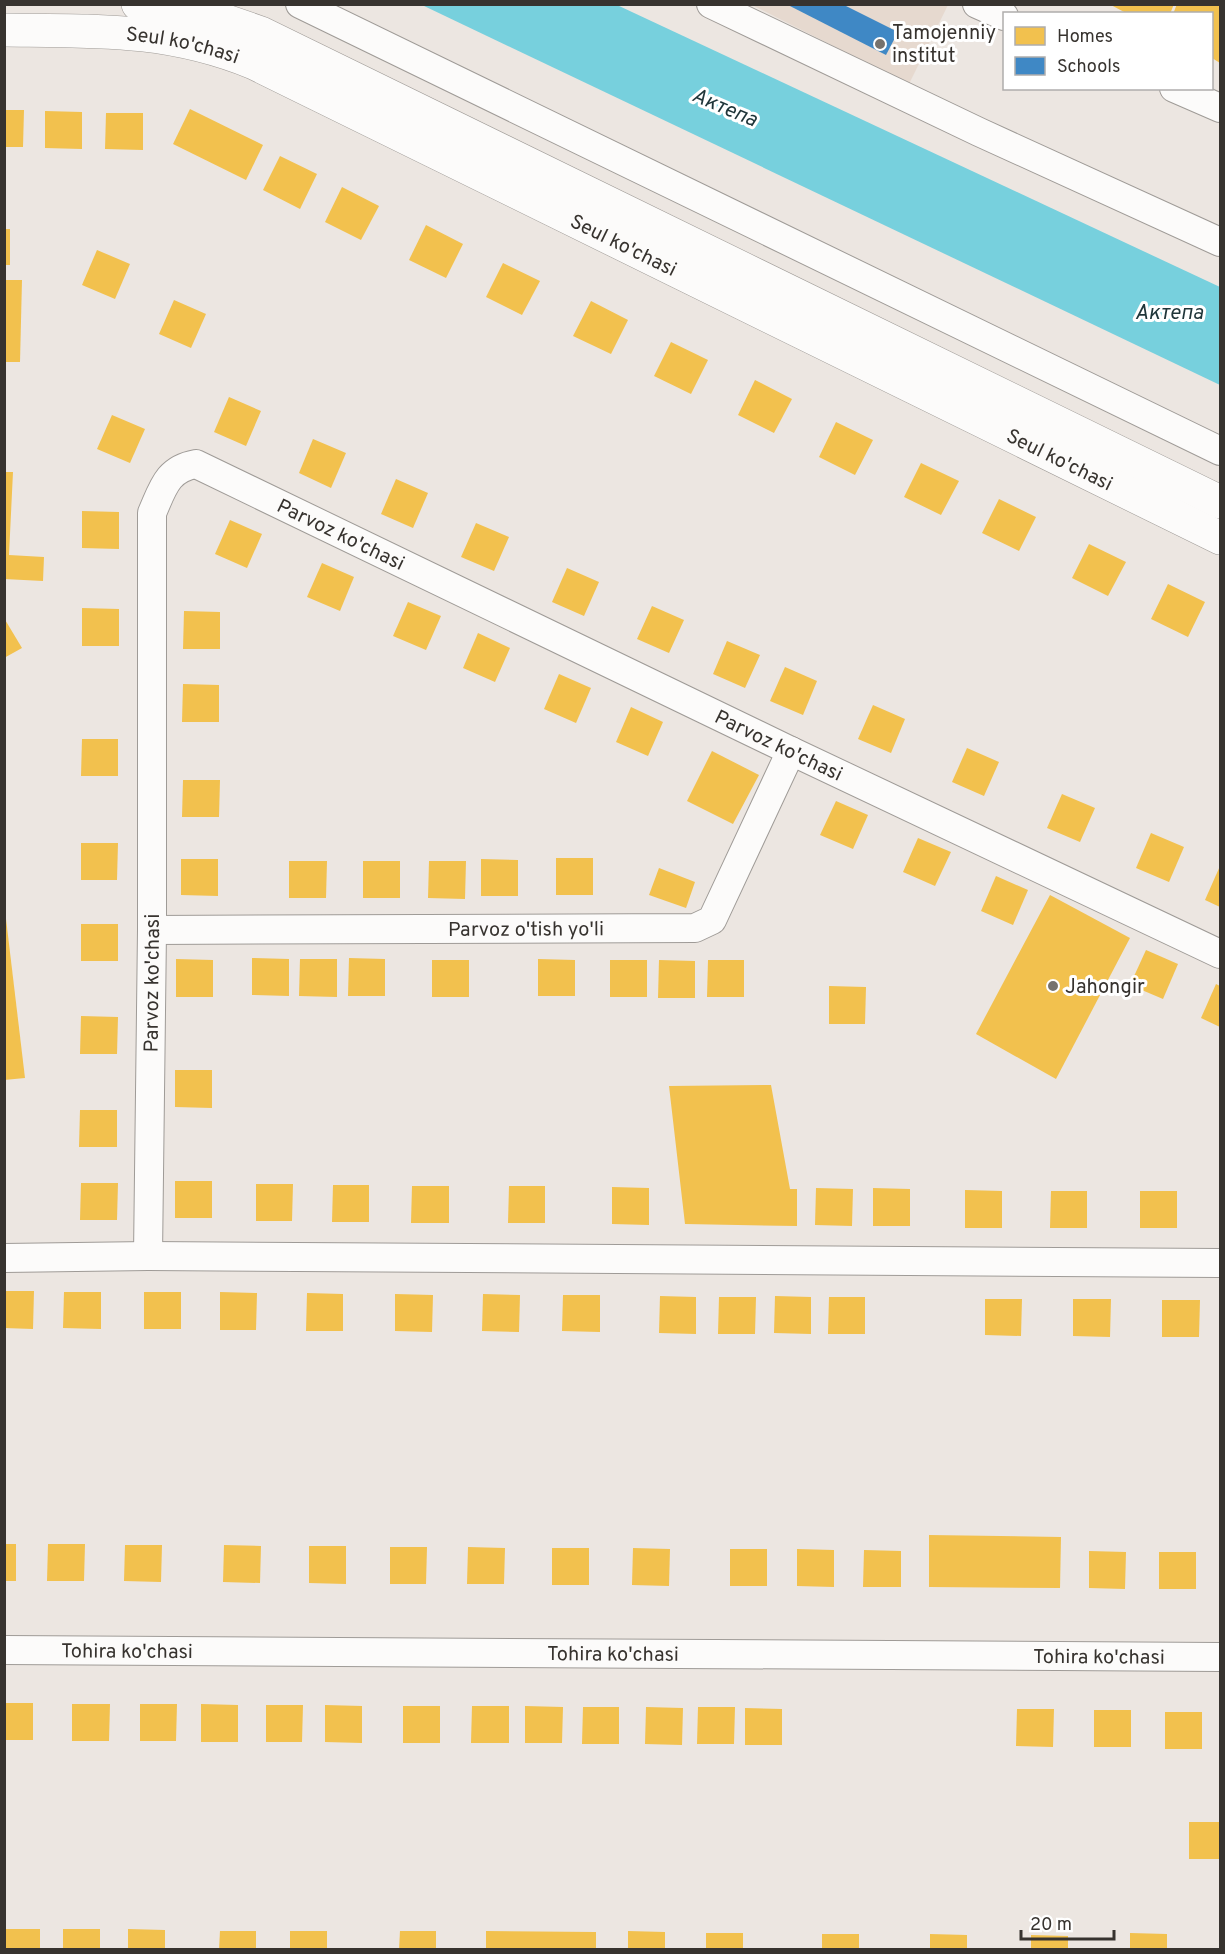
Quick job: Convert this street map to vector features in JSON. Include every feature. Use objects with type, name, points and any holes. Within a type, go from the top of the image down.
[{"type":"main road","name":"Seul ko'chasi","points":[[138,4],[207,14],[261,33],[1221,502]]},
{"type":"main road","name":"Seul ko'chasi","points":[[4,30],[169,37],[200,43],[254,63],[1221,538]]},
{"type":"street","points":[[300,4],[1221,451]]},
{"type":"street","points":[[711,4],[979,132],[1221,242]]},
{"type":"street","points":[[977,4],[1003,15]]},
{"type":"street","points":[[1179,90],[1221,108]]},
{"type":"street","name":"Parvoz ko'chasi","points":[[148,1256],[152,930],[152,513],[166,481],[179,467],[196,464],[791,751],[1221,954]]},
{"type":"street","name":"Parvoz o'tish yo'li","points":[[152,930],[695,928],[712,920],[791,751]]},
{"type":"street","points":[[4,1258],[148,1256],[1221,1263]]},
{"type":"street","name":"Tohira ko'chasi","points":[[4,1650],[1221,1657]]},
{"type":"shaded area","name":"Tamojenniy institut","points":[[752,5],[948,5],[909,84]]},
{"type":"water","name":"Актепа","points":[[422,5],[617,5],[1220,287],[1220,385]]},
{"type":"building: Homes","points":[[1109,4],[1174,4],[1171,12],[1124,12]]},
{"type":"building: Homes","points":[[1177,4],[1220,4],[1220,63],[1213,59],[1213,12],[1174,12]]},
{"type":"building: Homes","points":[[190,109],[263,145],[246,180],[173,144]]},
{"type":"building: Homes","points":[[4,110],[24,110],[23,147],[4,147]]},
{"type":"building: Homes","points":[[45,111],[82,112],[82,149],[45,148]]},
{"type":"building: Homes","points":[[106,113],[143,113],[143,150],[105,149]]},
{"type":"building: Homes","points":[[280,156],[317,174],[300,209],[263,190]]},
{"type":"building: Homes","points":[[342,187],[379,206],[361,240],[325,222]]},
{"type":"building: Homes","points":[[426,225],[463,244],[446,278],[409,260]]},
{"type":"building: Homes","points":[[4,229],[10,229],[10,265],[4,265]]},
{"type":"building: Homes","points":[[97,250],[130,264],[115,299],[82,285]]},
{"type":"building: Homes","points":[[503,263],[540,281],[522,315],[486,297]]},
{"type":"building: Homes","points":[[4,280],[22,280],[20,362],[4,362]]},
{"type":"building: Homes","points":[[174,300],[206,314],[191,348],[159,334]]},
{"type":"building: Homes","points":[[591,301],[628,320],[611,354],[573,336]]},
{"type":"building: Homes","points":[[671,342],[708,360],[691,394],[654,376]]},
{"type":"building: Homes","points":[[755,380],[792,399],[774,433],[738,415]]},
{"type":"building: Homes","points":[[229,397],[261,411],[246,446],[214,432]]},
{"type":"building: Homes","points":[[112,415],[145,429],[130,463],[97,449]]},
{"type":"building: Homes","points":[[836,422],[873,440],[855,475],[819,457]]},
{"type":"building: Homes","points":[[313,439],[346,453],[331,488],[299,473]]},
{"type":"building: Homes","points":[[921,463],[959,481],[941,515],[904,497]]},
{"type":"building: Homes","points":[[4,472],[13,472],[9,555],[44,557],[43,581],[4,579]]},
{"type":"building: Homes","points":[[396,479],[428,493],[413,528],[381,514]]},
{"type":"building: Homes","points":[[999,499],[1036,517],[1019,551],[982,533]]},
{"type":"building: Homes","points":[[82,511],[119,512],[119,549],[82,548]]},
{"type":"building: Homes","points":[[230,520],[262,534],[247,568],[215,554]]},
{"type":"building: Homes","points":[[476,523],[509,537],[494,571],[461,557]]},
{"type":"building: Homes","points":[[1089,544],[1126,562],[1108,596],[1072,578]]},
{"type":"building: Homes","points":[[322,563],[354,577],[340,611],[307,597]]},
{"type":"building: Homes","points":[[567,568],[599,582],[584,616],[552,602]]},
{"type":"building: Homes","points":[[1168,584],[1205,602],[1188,637],[1151,619]]},
{"type":"building: Homes","points":[[408,602],[441,616],[426,650],[393,636]]},
{"type":"building: Homes","points":[[652,606],[684,620],[669,653],[637,639]]},
{"type":"building: Homes","points":[[82,608],[119,609],[119,646],[82,646]]},
{"type":"building: Homes","points":[[184,611],[220,612],[220,649],[183,649]]},
{"type":"building: Homes","points":[[4,618],[22,648],[4,658]]},
{"type":"building: Homes","points":[[478,633],[510,648],[495,682],[463,668]]},
{"type":"building: Homes","points":[[727,641],[760,655],[745,688],[713,674]]},
{"type":"building: Homes","points":[[785,667],[817,681],[803,715],[770,701]]},
{"type":"building: Homes","points":[[559,674],[591,688],[576,723],[544,709]]},
{"type":"building: Homes","points":[[183,684],[219,685],[219,722],[182,722]]},
{"type":"building: Homes","points":[[873,705],[905,719],[891,753],[858,739]]},
{"type":"building: Homes","points":[[631,707],[663,722],[648,756],[616,742]]},
{"type":"building: Homes","points":[[82,739],[118,739],[118,776],[81,776]]},
{"type":"building: Homes","points":[[967,748],[999,762],[984,796],[952,782]]},
{"type":"building: Homes","points":[[712,751],[759,775],[733,824],[687,801]]},
{"type":"building: Homes","points":[[183,780],[220,780],[219,817],[182,817]]},
{"type":"building: Homes","points":[[1062,794],[1095,808],[1080,842],[1047,828]]},
{"type":"building: Homes","points":[[836,801],[868,815],[853,849],[820,835]]},
{"type":"building: Homes","points":[[1151,833],[1184,847],[1169,882],[1136,868]]},
{"type":"building: Homes","points":[[918,838],[951,852],[935,886],[903,872]]},
{"type":"building: Homes","points":[[81,843],[118,843],[117,880],[81,880]]},
{"type":"building: Homes","points":[[556,858],[593,858],[593,895],[556,895]]},
{"type":"building: Homes","points":[[181,859],[218,859],[218,896],[181,895]]},
{"type":"building: Homes","points":[[481,859],[518,860],[518,896],[481,896]]},
{"type":"building: Homes","points":[[289,861],[327,861],[326,898],[289,898]]},
{"type":"building: Homes","points":[[363,861],[400,861],[400,898],[363,898]]},
{"type":"building: Homes","points":[[429,861],[466,861],[465,899],[428,898]]},
{"type":"building: Homes","points":[[1220,866],[1220,907],[1205,900]]},
{"type":"building: Homes","points":[[659,868],[695,882],[686,908],[649,895]]},
{"type":"building: Homes","points":[[996,876],[1028,890],[1013,925],[981,911]]},
{"type":"building: Homes","name":"Jahongir","points":[[1050,895],[1130,938],[1056,1079],[976,1034]]},
{"type":"building: Homes","points":[[4,902],[25,1078],[4,1080]]},
{"type":"building: Homes","points":[[81,924],[118,924],[118,961],[81,961]]},
{"type":"building: Homes","points":[[1146,950],[1178,964],[1163,999],[1130,985]]},
{"type":"building: Homes","points":[[252,958],[289,959],[289,996],[252,995]]},
{"type":"building: Homes","points":[[349,958],[385,959],[385,996],[348,996]]},
{"type":"building: Homes","points":[[176,959],[213,960],[213,997],[176,997]]},
{"type":"building: Homes","points":[[300,959],[337,959],[337,997],[299,996]]},
{"type":"building: Homes","points":[[538,959],[575,960],[575,996],[538,996]]},
{"type":"building: Homes","points":[[432,960],[469,960],[469,997],[432,997]]},
{"type":"building: Homes","points":[[610,960],[647,960],[647,997],[610,997]]},
{"type":"building: Homes","points":[[659,960],[695,961],[695,998],[658,998]]},
{"type":"building: Homes","points":[[708,960],[744,960],[744,997],[707,997]]},
{"type":"building: Homes","points":[[1216,984],[1220,986],[1220,1027],[1201,1018]]},
{"type":"building: Homes","points":[[829,986],[866,987],[865,1024],[829,1024]]},
{"type":"building: Homes","points":[[81,1016],[118,1017],[117,1054],[80,1054]]},
{"type":"building: Homes","points":[[175,1070],[212,1070],[212,1108],[175,1107]]},
{"type":"building: Homes","points":[[771,1085],[790,1189],[797,1189],[797,1226],[685,1224],[669,1086]]},
{"type":"building: Homes","points":[[80,1110],[117,1110],[117,1147],[79,1147]]},
{"type":"building: Homes","points":[[175,1181],[212,1181],[212,1218],[175,1218]]},
{"type":"building: Homes","points":[[81,1183],[118,1183],[117,1220],[80,1220]]},
{"type":"building: Homes","points":[[256,1184],[293,1184],[292,1221],[256,1221]]},
{"type":"building: Homes","points":[[333,1185],[369,1185],[369,1222],[332,1222]]},
{"type":"building: Homes","points":[[412,1186],[449,1186],[449,1223],[411,1223]]},
{"type":"building: Homes","points":[[509,1186],[545,1186],[545,1223],[508,1223]]},
{"type":"building: Homes","points":[[612,1187],[649,1188],[649,1225],[612,1224]]},
{"type":"building: Homes","points":[[816,1188],[853,1189],[852,1226],[815,1225]]},
{"type":"building: Homes","points":[[873,1188],[910,1189],[910,1226],[873,1226]]},
{"type":"building: Homes","points":[[965,1190],[1002,1191],[1002,1228],[965,1228]]},
{"type":"building: Homes","points":[[1051,1191],[1087,1191],[1087,1228],[1050,1228]]},
{"type":"building: Homes","points":[[1140,1191],[1177,1191],[1177,1228],[1140,1228]]},
{"type":"building: Homes","points":[[4,1291],[34,1291],[33,1329],[4,1328]]},
{"type":"building: Homes","points":[[64,1292],[101,1292],[101,1329],[63,1328]]},
{"type":"building: Homes","points":[[144,1292],[181,1292],[181,1329],[144,1329]]},
{"type":"building: Homes","points":[[220,1292],[257,1293],[256,1330],[220,1330]]},
{"type":"building: Homes","points":[[307,1293],[343,1294],[343,1331],[306,1331]]},
{"type":"building: Homes","points":[[395,1294],[433,1295],[432,1332],[395,1331]]},
{"type":"building: Homes","points":[[483,1294],[520,1295],[519,1332],[482,1331]]},
{"type":"building: Homes","points":[[563,1295],[600,1295],[600,1332],[562,1331]]},
{"type":"building: Homes","points":[[660,1296],[696,1297],[696,1334],[659,1333]]},
{"type":"building: Homes","points":[[775,1296],[811,1297],[811,1334],[774,1333]]},
{"type":"building: Homes","points":[[719,1297],[756,1297],[755,1334],[718,1334]]},
{"type":"building: Homes","points":[[829,1297],[865,1297],[865,1334],[828,1334]]},
{"type":"building: Homes","points":[[985,1299],[1022,1299],[1021,1336],[985,1335]]},
{"type":"building: Homes","points":[[1073,1299],[1111,1299],[1110,1337],[1073,1336]]},
{"type":"building: Homes","points":[[1162,1300],[1200,1300],[1199,1337],[1162,1337]]},
{"type":"building: Homes","points":[[929,1535],[1061,1537],[1060,1588],[929,1587]]},
{"type":"building: Homes","points":[[4,1544],[16,1544],[16,1581],[4,1581]]},
{"type":"building: Homes","points":[[48,1544],[85,1544],[84,1581],[47,1581]]},
{"type":"building: Homes","points":[[125,1545],[162,1545],[161,1582],[124,1581]]},
{"type":"building: Homes","points":[[224,1545],[261,1546],[260,1583],[223,1582]]},
{"type":"building: Homes","points":[[309,1546],[346,1546],[346,1584],[309,1583]]},
{"type":"building: Homes","points":[[390,1547],[427,1547],[426,1584],[390,1584]]},
{"type":"building: Homes","points":[[468,1547],[505,1548],[504,1584],[467,1584]]},
{"type":"building: Homes","points":[[552,1548],[589,1548],[589,1585],[552,1585]]},
{"type":"building: Homes","points":[[633,1548],[670,1549],[669,1586],[632,1585]]},
{"type":"building: Homes","points":[[730,1549],[767,1549],[767,1586],[730,1586]]},
{"type":"building: Homes","points":[[797,1549],[834,1550],[834,1587],[797,1586]]},
{"type":"building: Homes","points":[[864,1550],[901,1551],[901,1587],[863,1587]]},
{"type":"building: Homes","points":[[1089,1551],[1126,1552],[1125,1589],[1089,1588]]},
{"type":"building: Homes","points":[[1159,1552],[1196,1552],[1196,1589],[1159,1589]]},
{"type":"building: Homes","points":[[4,1703],[33,1703],[33,1740],[4,1740]]},
{"type":"building: Homes","points":[[72,1704],[110,1704],[109,1741],[72,1741]]},
{"type":"building: Homes","points":[[140,1704],[177,1704],[176,1741],[140,1741]]},
{"type":"building: Homes","points":[[201,1704],[238,1705],[238,1742],[201,1742]]},
{"type":"building: Homes","points":[[266,1705],[303,1705],[302,1742],[266,1742]]},
{"type":"building: Homes","points":[[325,1705],[362,1706],[362,1743],[325,1742]]},
{"type":"building: Homes","points":[[403,1706],[440,1706],[440,1743],[403,1743]]},
{"type":"building: Homes","points":[[472,1706],[509,1706],[509,1743],[471,1743]]},
{"type":"building: Homes","points":[[525,1706],[563,1707],[562,1743],[525,1743]]},
{"type":"building: Homes","points":[[583,1707],[619,1707],[619,1744],[582,1744]]},
{"type":"building: Homes","points":[[646,1707],[683,1708],[682,1745],[645,1744]]},
{"type":"building: Homes","points":[[698,1707],[735,1707],[734,1744],[697,1744]]},
{"type":"building: Homes","points":[[745,1708],[782,1709],[782,1745],[745,1745]]},
{"type":"building: Homes","points":[[1017,1709],[1054,1709],[1053,1747],[1016,1746]]},
{"type":"building: Homes","points":[[1094,1710],[1131,1710],[1131,1747],[1094,1747]]},
{"type":"building: Homes","points":[[1165,1712],[1202,1712],[1202,1749],[1165,1749]]},
{"type":"building: Homes","points":[[1189,1822],[1220,1822],[1220,1859],[1189,1859]]},
{"type":"building: Homes","points":[[4,1929],[40,1929],[40,1950],[4,1950]]},
{"type":"building: Homes","points":[[63,1929],[100,1929],[100,1950],[63,1950]]},
{"type":"building: Homes","points":[[128,1929],[165,1930],[165,1950],[128,1950]]},
{"type":"building: Homes","points":[[220,1931],[256,1931],[256,1950],[219,1950]]},
{"type":"building: Homes","points":[[290,1931],[327,1931],[327,1950],[290,1950]]},
{"type":"building: Homes","points":[[400,1931],[436,1931],[436,1950],[399,1950]]},
{"type":"building: Homes","points":[[486,1931],[596,1932],[596,1950],[486,1950]]},
{"type":"building: Homes","points":[[628,1931],[665,1932],[665,1950],[628,1950]]},
{"type":"building: Homes","points":[[706,1933],[743,1933],[743,1950],[706,1950]]},
{"type":"building: Homes","points":[[1130,1933],[1167,1934],[1167,1950],[1130,1950]]},
{"type":"building: Homes","points":[[822,1934],[859,1934],[859,1950],[822,1950]]},
{"type":"building: Homes","points":[[930,1934],[967,1935],[967,1950],[930,1950]]},
{"type":"building: Homes","points":[[1031,1935],[1068,1936],[1068,1950],[1031,1950]]},
{"type":"building: Schools","points":[[786,4],[842,4],[898,32],[886,55]]},
{"type":"place","name":"Tamojenniy institut","points":[[880,44]]},
{"type":"place","name":"Jahongir","points":[[1053,986]]}]
